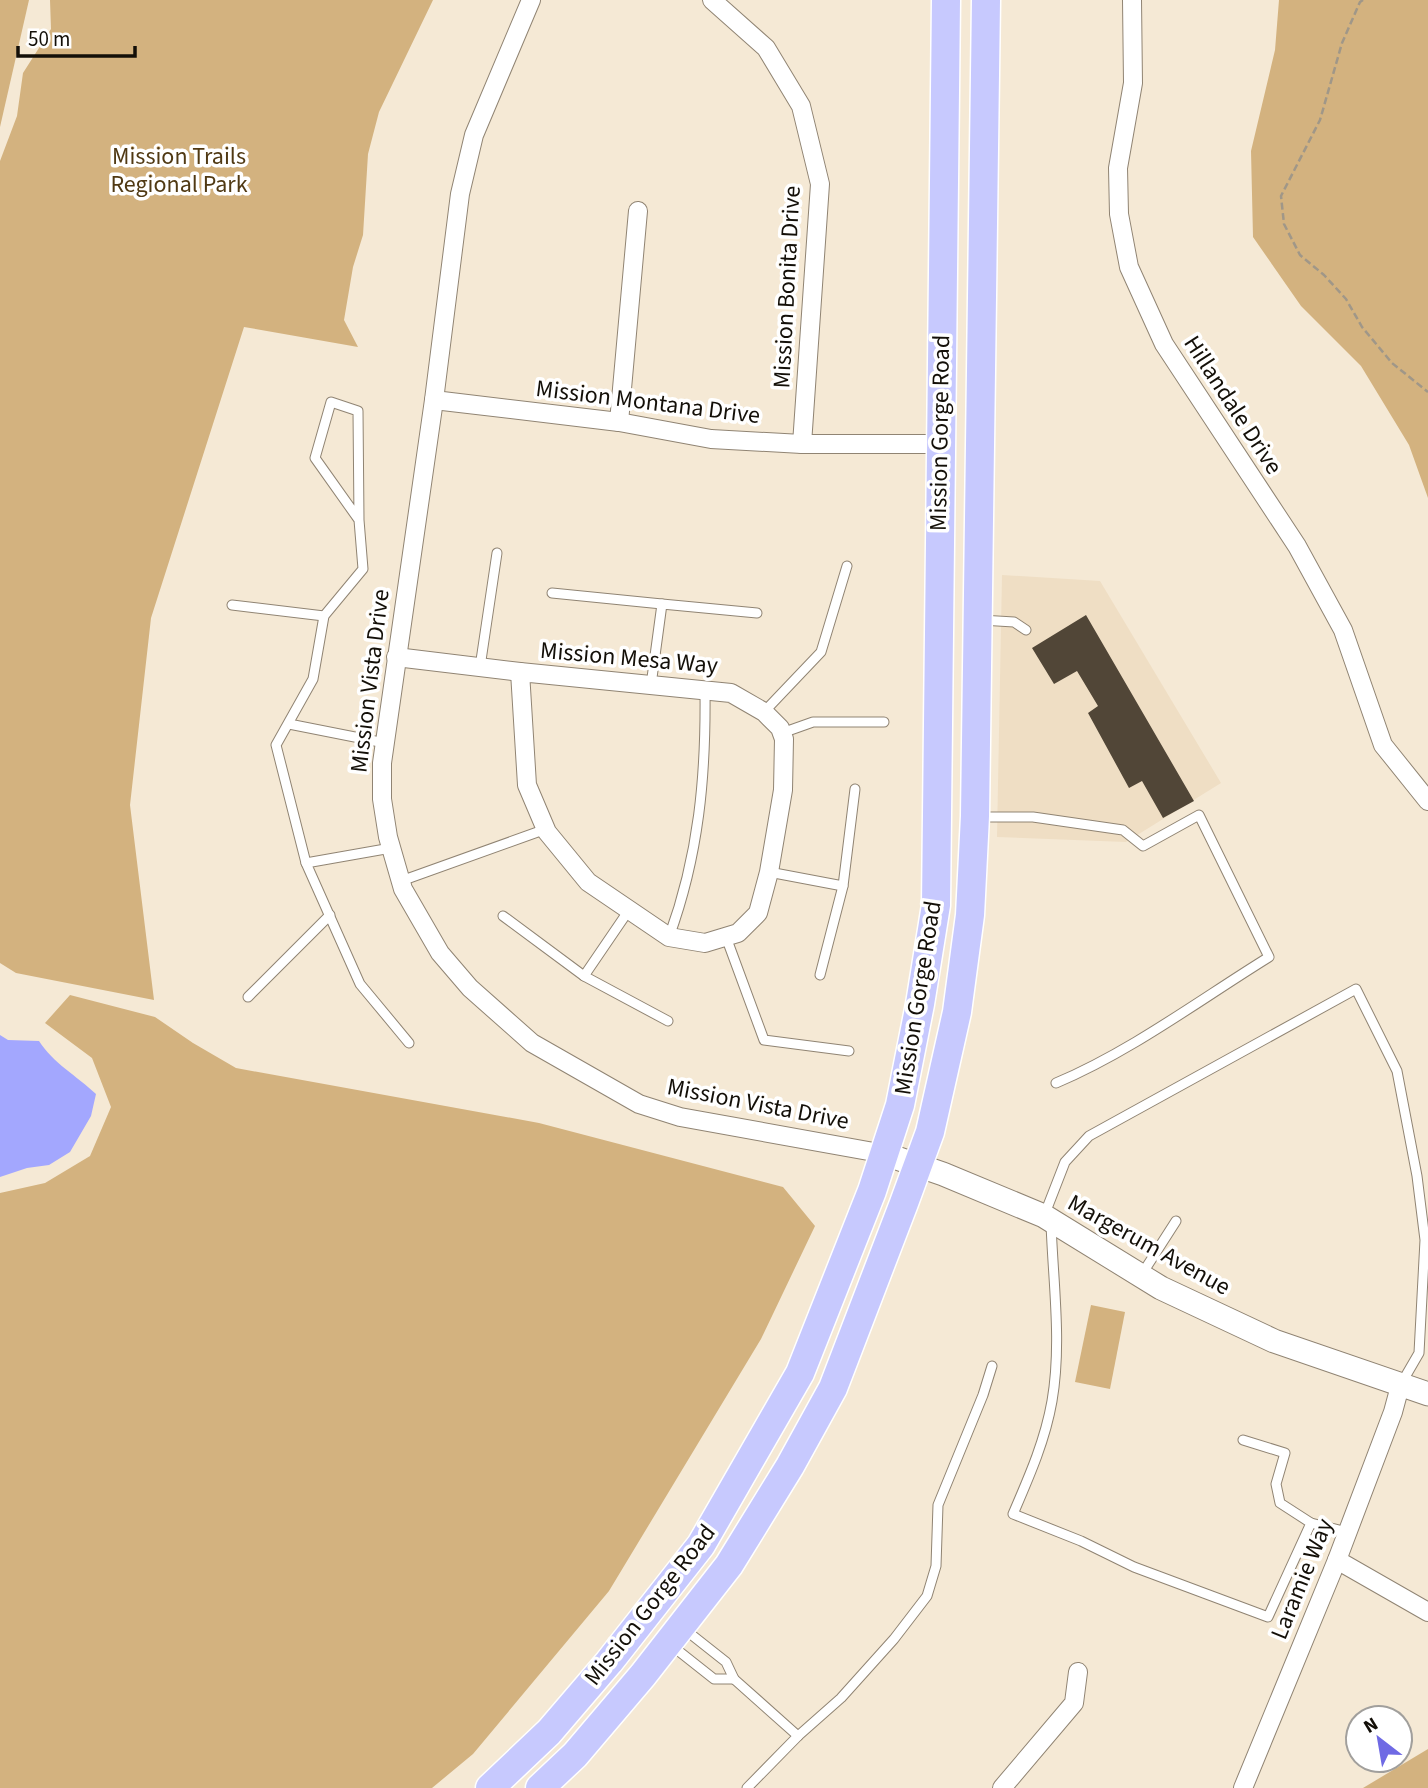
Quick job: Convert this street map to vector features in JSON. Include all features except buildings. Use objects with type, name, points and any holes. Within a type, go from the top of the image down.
[{"type":"main road","name":"Mission Gorge Road","points":[[490,1788],[549,1732],[610,1662],[701,1545],[800,1373],[885,1154],[900,1105],[936,905],[946,0]]},
{"type":"main road","name":"Mission Gorge Road","points":[[540,1788],[576,1755],[729,1565],[790,1466],[833,1388],[930,1132],[957,1012],[970,915],[975,817],[986,0]]},
{"type":"street","name":"Mission Vista Drive","points":[[531,0],[474,135],[460,194],[435,400],[382,763],[382,799],[391,848],[401,881],[440,953],[470,988],[532,1043],[603,1085],[639,1104],[680,1117],[885,1154]]},
{"type":"street","name":"Mission Bonita Drive","points":[[712,0],[766,48],[801,106],[820,184],[802,444]]},
{"type":"street","name":"Hillandale Drive","points":[[1132,0],[1133,83],[1118,168],[1119,214],[1129,267],[1164,344],[1297,546],[1343,629],[1383,745],[1428,801]]},
{"type":"street","points":[[619,422],[638,211]]},
{"type":"street","name":"Mission Montana Drive","points":[[435,400],[619,422],[711,439],[802,444],[940,444]]},
{"type":"street","name":"Mission Mesa Way","points":[[396,657],[731,693],[764,712],[780,727],[784,739],[783,790],[769,872],[758,913],[738,933],[705,943],[669,937],[588,882],[546,829],[527,785],[520,672]]},
{"type":"street","name":"Margerum Avenue","points":[[885,1154],[1048,1219],[1161,1288],[1274,1341],[1428,1394]]},
{"type":"street","name":"Laramie Way","points":[[1243,1788],[1337,1559],[1393,1412],[1400,1386]]},
{"type":"street","points":[[1337,1559],[1428,1612]]},
{"type":"street","points":[[1002,1788],[1074,1703],[1078,1672]]},
{"type":"lane","points":[[359,520],[315,458],[331,401],[358,411],[359,520],[363,569],[324,616],[313,679],[276,745],[306,863],[360,984],[409,1043]]},
{"type":"lane","points":[[480,667],[497,553]]},
{"type":"lane","points":[[764,712],[821,652],[847,566]]},
{"type":"lane","points":[[552,593],[757,613]]},
{"type":"lane","points":[[651,685],[662,604]]},
{"type":"lane","points":[[232,605],[324,616]]},
{"type":"lane","points":[[977,619],[1014,622],[1026,630]]},
{"type":"lane","points":[[669,937],[683,899],[701,810],[705,690]]},
{"type":"lane","points":[[782,733],[813,722],[884,722]]},
{"type":"lane","points":[[289,724],[385,743]]},
{"type":"lane","points":[[820,975],[843,886],[855,789]]},
{"type":"lane","points":[[975,817],[1033,817],[1123,830],[1143,846],[1199,815],[1269,957],[1120,1051],[1056,1083]]},
{"type":"lane","points":[[401,881],[546,829]]},
{"type":"lane","points":[[306,863],[391,848]]},
{"type":"lane","points":[[769,872],[843,886]]},
{"type":"lane","points":[[584,976],[629,910]]},
{"type":"lane","points":[[248,997],[330,915]]},
{"type":"lane","points":[[503,916],[584,976],[667,1021]]},
{"type":"lane","points":[[726,937],[764,1040],[849,1051]]},
{"type":"lane","points":[[1311,1522],[1268,1617],[1133,1567],[1081,1541],[1013,1514],[1039,1456],[1052,1401],[1057,1339],[1048,1219],[1065,1162],[1089,1136],[1356,989],[1397,1072],[1417,1176],[1425,1240],[1419,1353],[1400,1386]]},
{"type":"lane","points":[[1141,1276],[1176,1221]]},
{"type":"lane","points":[[747,1788],[841,1698],[894,1639],[927,1597],[936,1566],[937,1505],[983,1395],[992,1366]]},
{"type":"lane","points":[[1243,1440],[1285,1453],[1276,1484],[1280,1503],[1311,1522],[1347,1532]]},
{"type":"lane","points":[[674,1635],[714,1679],[734,1679]]},
{"type":"lane","points":[[674,1635],[726,1662],[734,1679],[798,1737]]},
{"type":"path","points":[[1363,0],[1342,43],[1320,120],[1281,196],[1284,225],[1300,256],[1324,275],[1346,299],[1363,327],[1392,363],[1428,392]]},
{"type":"shaded area","points":[[1002,575],[1100,581],[1221,783],[1126,842],[997,837]]},
{"type":"green space","points":[[0,0],[29,0],[0,127]]},
{"type":"green space","name":"Mission Trails Regional Park","points":[[50,0],[433,0],[379,112],[368,154],[363,235],[353,267],[344,320],[358,347],[244,327],[151,618],[130,805],[154,1000],[16,973],[0,963],[0,161],[17,116],[23,73],[51,29]]},
{"type":"green space","points":[[1279,0],[1428,0],[1428,498],[1409,445],[1361,366],[1301,306],[1253,237],[1251,151],[1275,50]]},
{"type":"green space","points":[[70,995],[155,1017],[236,1068],[539,1123],[783,1187],[815,1226],[761,1339],[609,1591],[473,1754],[432,1788],[0,1788],[0,1193],[45,1183],[90,1156],[111,1107],[92,1058],[45,1023]]},
{"type":"green space","points":[[1091,1305],[1125,1312],[1110,1389],[1075,1382]]},
{"type":"green space","points":[[1428,1749],[1428,1788],[1363,1788],[1386,1774],[1414,1774],[1414,1757]]},
{"type":"water","points":[[0,1035],[8,1040],[39,1041],[58,1063],[96,1094],[91,1116],[70,1152],[49,1165],[27,1168],[0,1177]]}]
